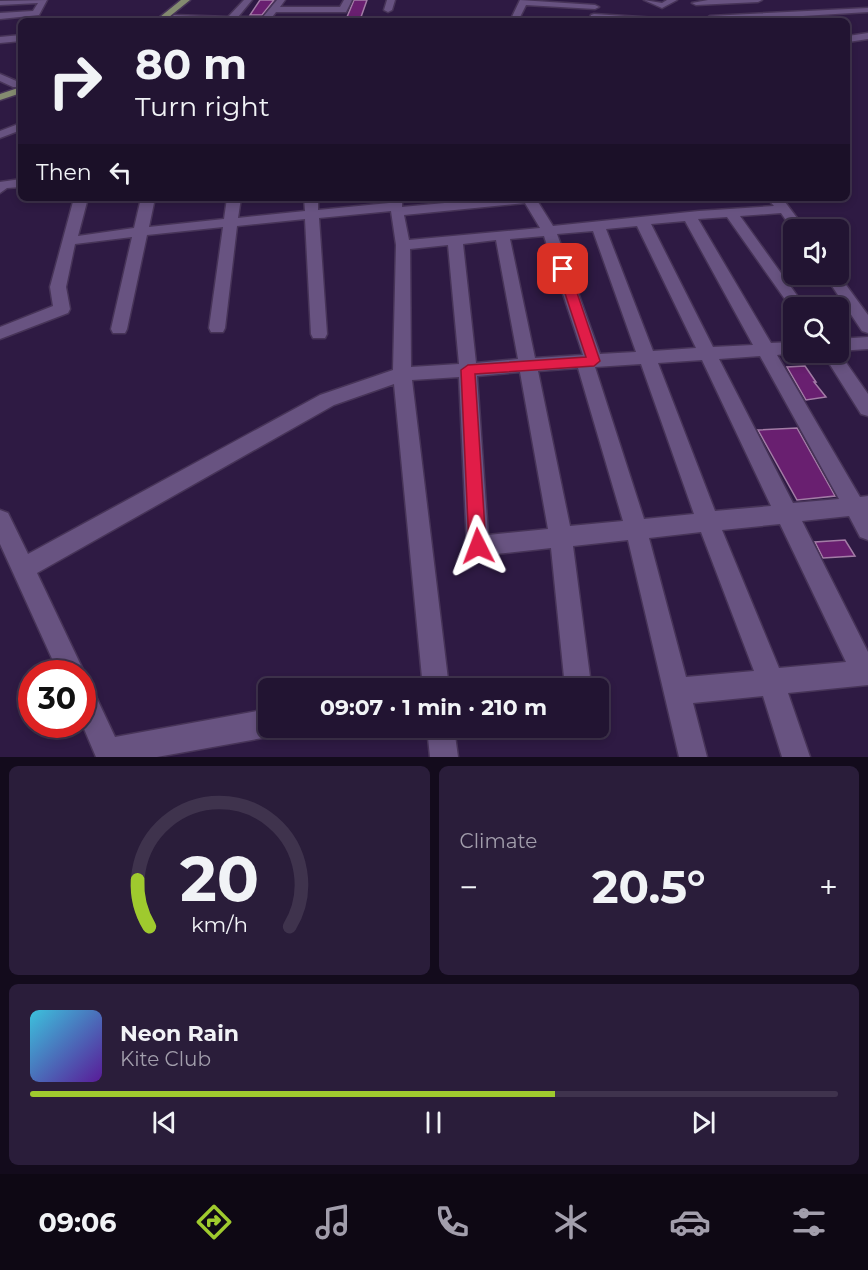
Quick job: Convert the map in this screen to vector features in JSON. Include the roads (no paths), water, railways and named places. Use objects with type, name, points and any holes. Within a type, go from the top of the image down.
[{"type":"main road","points":[[163,18],[186,0]]},
{"type":"main road","points":[[174,18],[196,0]]},
{"type":"main road","points":[[0,92],[18,87]]},
{"type":"main road","points":[[0,97],[18,87]]},
{"type":"street","points":[[0,3],[41,0],[36,13],[0,16]]},
{"type":"street","points":[[233,18],[248,0]]},
{"type":"street","points":[[266,18],[281,0]]},
{"type":"street","points":[[337,18],[348,0]]},
{"type":"street","points":[[388,10],[391,0]]},
{"type":"street","points":[[648,0],[662,6]]},
{"type":"street","points":[[656,18],[656,11],[673,0]]},
{"type":"street","points":[[694,1],[758,0]]},
{"type":"street","points":[[856,0],[868,5]]},
{"type":"street","points":[[515,18],[524,1],[559,6],[594,4]]},
{"type":"street","points":[[694,1],[708,13],[710,18]]},
{"type":"street","points":[[788,7],[804,18]]},
{"type":"street","points":[[273,9],[343,9]]},
{"type":"street","points":[[740,18],[868,10]]},
{"type":"street","points":[[850,39],[868,36]]},
{"type":"street","points":[[0,40],[18,38]]},
{"type":"street","points":[[0,77],[18,85]]},
{"type":"street","points":[[0,135],[18,127]]},
{"type":"street","points":[[0,189],[2,184],[18,183]]},
{"type":"street","points":[[0,333],[62,309],[58,287],[80,201]]},
{"type":"street","points":[[119,329],[147,201]]},
{"type":"street","points":[[217,328],[234,201]]},
{"type":"street","points":[[311,201],[319,334]]},
{"type":"street","points":[[69,241],[139,231],[396,206],[481,201]]},
{"type":"street","points":[[534,201],[549,231],[589,361],[636,529],[693,757]]},
{"type":"street","points":[[777,201],[792,219]]},
{"type":"street","points":[[396,206],[403,245],[402,375],[435,678]]},
{"type":"street","points":[[403,245],[689,216],[785,209]]},
{"type":"street","points":[[731,213],[790,297]]},
{"type":"street","points":[[689,216],[763,350],[861,506],[868,530]]},
{"type":"street","points":[[642,221],[865,673],[676,691]]},
{"type":"street","points":[[598,226],[708,522],[772,683],[796,757]]},
{"type":"street","points":[[502,236],[561,537],[578,677]]},
{"type":"street","points":[[455,240],[468,370],[478,546],[861,506]]},
{"type":"street","points":[[839,285],[868,327]]},
{"type":"street","points":[[849,344],[868,343]]},
{"type":"street","points":[[23,569],[327,400],[402,375],[783,349]]},
{"type":"street","points":[[837,363],[868,408]]},
{"type":"street","points":[[0,520],[65,660]]},
{"type":"street","points":[[96,724],[110,754],[258,725]]},
{"type":"street","points":[[442,738],[444,757]]}]
